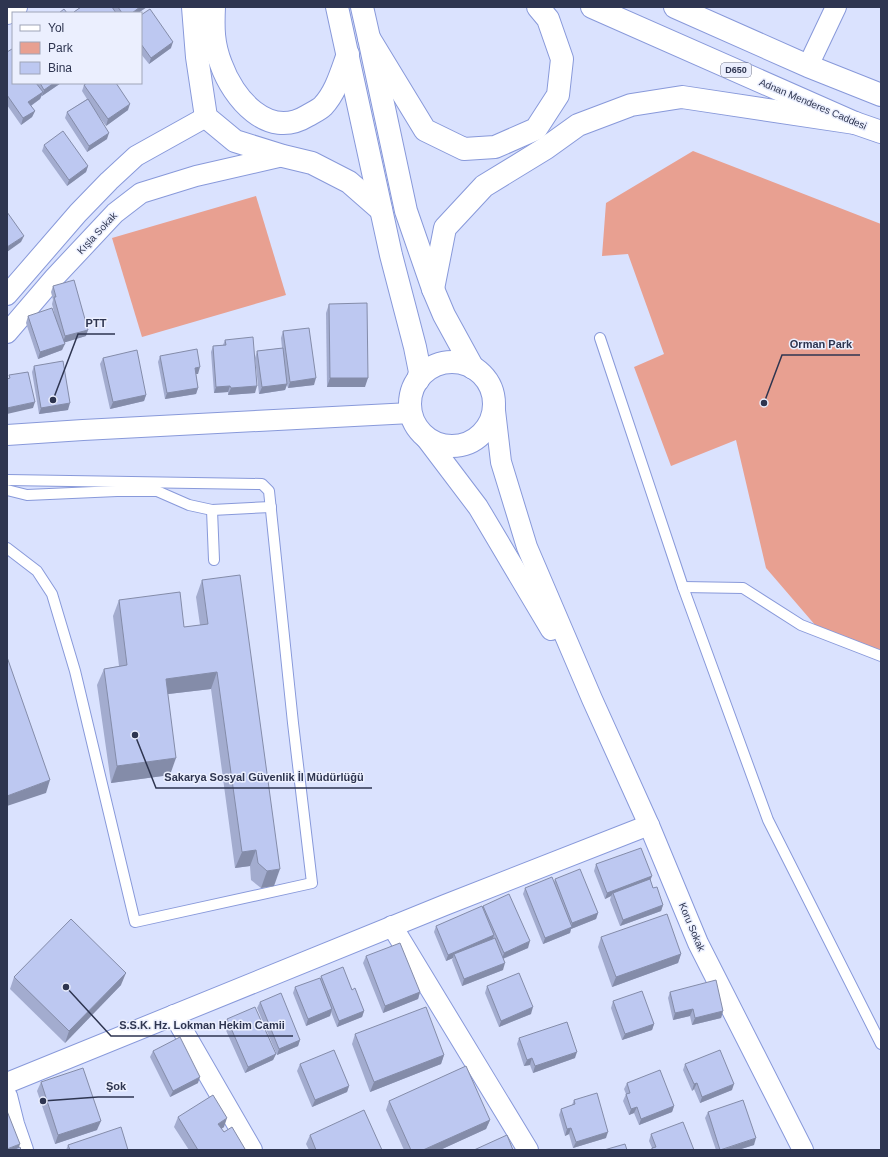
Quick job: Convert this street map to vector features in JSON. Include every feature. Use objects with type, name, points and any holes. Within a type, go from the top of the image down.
[{"type":"main road","points":[[7,13],[16,7]]},
{"type":"main road","points":[[193,7],[197,57],[206,117],[235,141],[283,156],[312,163],[349,182],[381,210]]},
{"type":"main road","points":[[214,7],[214,42],[221,65],[229,82],[243,103],[258,115],[271,122],[287,124],[302,119],[322,107],[336,88],[348,54]]},
{"type":"main road","points":[[337,7],[391,255],[415,347],[420,372],[418,380]]},
{"type":"main road","points":[[362,7],[370,38],[406,211],[433,289],[444,315],[473,368]]},
{"type":"main road","points":[[370,38],[425,130],[464,149],[495,147],[536,129],[558,95],[562,59],[548,20],[538,7]]},
{"type":"main road","name":"Adnan Menderes Caddesi","points":[[592,7],[855,123],[881,132]]},
{"type":"main road","points":[[675,7],[697,11],[808,66],[881,95]]},
{"type":"main road","points":[[433,289],[445,228],[484,186],[546,148],[578,125],[631,106],[682,97],[855,123]]},
{"type":"main road","points":[[446,362],[460,363],[473,368],[484,376],[491,389],[494,402],[493,416],[486,429],[477,438],[465,445],[451,447],[437,444],[425,437],[416,426],[411,413],[410,400],[414,386],[422,375],[433,367],[446,362]]},
{"type":"street","points":[[808,66],[836,7]]},
{"type":"street","points":[[7,295],[78,213],[136,156],[206,117]]},
{"type":"street","name":"Kışla Sokak","points":[[7,333],[54,278],[115,212],[141,194],[196,176],[283,156]]},
{"type":"street","points":[[494,402],[501,462],[527,547],[592,699]]},
{"type":"street","points":[[7,435],[411,413]]},
{"type":"street","points":[[425,437],[478,507],[592,699]]},
{"type":"street","name":"Koru Sokak","points":[[592,699],[649,825],[698,943],[803,1150]]},
{"type":"street","points":[[7,1083],[445,904],[649,825]]},
{"type":"street","points":[[392,926],[528,1150]]},
{"type":"street","points":[[174,1015],[252,1150]]},
{"type":"street","points":[[7,1096],[14,1124],[23,1150]]},
{"type":"lane","points":[[600,338],[683,587],[768,820],[881,1044]]},
{"type":"lane","points":[[7,480],[262,484],[269,491],[293,723],[312,883],[135,922],[75,672],[52,594],[37,571],[7,548]]},
{"type":"lane","points":[[7,490],[27,495],[117,491],[157,491],[189,505],[212,510],[271,507]]},
{"type":"lane","points":[[212,510],[214,560]]},
{"type":"lane","points":[[683,587],[743,588],[801,625],[881,656]]},
{"type":"green space","points":[[693,151],[881,224],[881,650],[822,633],[766,568],[736,440],[671,466],[634,367],[664,354],[628,254],[602,256],[606,203]]},
{"type":"green space","points":[[256,196],[286,295],[142,337],[112,238]]},
{"type":"building","points":[[81,7],[112,7],[115,12],[74,12]]},
{"type":"building","points":[[118,7],[140,7],[133,12],[121,12]]},
{"type":"building","points":[[150,9],[173,42],[151,58],[142,45],[142,14]]},
{"type":"building","points":[[12,49],[12,84],[37,84],[43,92],[28,102],[35,111],[23,118],[7,95],[7,52]]},
{"type":"building","points":[[41,84],[53,84],[44,90]]},
{"type":"building","points":[[117,84],[130,104],[108,119],[84,85]]},
{"type":"building","points":[[88,99],[109,133],[89,146],[67,112]]},
{"type":"building","points":[[63,131],[88,166],[69,180],[44,145]]},
{"type":"building","points":[[7,212],[24,236],[7,247]]},
{"type":"building","points":[[74,280],[88,330],[65,336],[54,297],[56,297],[53,286]]},
{"type":"building","points":[[367,303],[368,378],[330,378],[329,304]]},
{"type":"building","points":[[52,308],[65,344],[40,352],[28,316]]},
{"type":"building","points":[[309,328],[316,378],[290,382],[283,331]]},
{"type":"building","points":[[253,337],[257,386],[231,388],[230,386],[216,387],[213,346],[226,345],[225,340]]},
{"type":"building","points":[[283,348],[287,384],[262,387],[257,351]]},
{"type":"building","points":[[197,349],[200,367],[195,368],[198,388],[167,393],[160,356]]},
{"type":"building","points":[[137,350],[146,395],[113,402],[103,358]]},
{"type":"building","points":[[63,361],[70,403],[41,408],[34,366]]},
{"type":"building","points":[[28,372],[35,402],[7,408],[7,379],[10,378],[9,375]]},
{"type":"building","points":[[240,575],[280,869],[267,871],[258,863],[256,850],[242,852],[217,672],[166,679],[176,758],[117,766],[104,669],[127,665],[119,600],[180,592],[184,627],[208,624],[202,580]]},
{"type":"building","points":[[7,657],[50,780],[7,796]]},
{"type":"building","points":[[641,848],[652,876],[607,893],[596,864]]},
{"type":"building","points":[[580,869],[598,913],[572,923],[555,879]]},
{"type":"building","points":[[552,877],[572,927],[545,938],[525,888]]},
{"type":"building","points":[[650,879],[653,888],[657,887],[663,905],[623,920],[613,893]]},
{"type":"building","points":[[509,894],[530,941],[504,953],[483,906]]},
{"type":"building","points":[[482,906],[494,935],[448,955],[436,926]]},
{"type":"building","points":[[667,914],[681,954],[616,977],[601,937]]},
{"type":"building","points":[[71,919],[126,973],[69,1031],[14,977]]},
{"type":"building","points":[[495,938],[505,963],[464,979],[454,954]]},
{"type":"building","points":[[400,943],[420,992],[385,1006],[366,956]]},
{"type":"building","points":[[343,967],[352,990],[355,988],[364,1011],[339,1021],[321,976]]},
{"type":"building","points":[[519,973],[533,1007],[501,1021],[487,986]]},
{"type":"building","points":[[320,978],[332,1009],[308,1019],[295,987]]},
{"type":"building","points":[[716,980],[723,1011],[695,1018],[693,1009],[675,1013],[670,992]]},
{"type":"building","points":[[642,991],[654,1024],[625,1034],[613,1001]]},
{"type":"building","points":[[281,993],[300,1040],[279,1049],[260,1002]]},
{"type":"building","points":[[255,1007],[276,1054],[248,1067],[227,1019]]},
{"type":"building","points":[[426,1007],[444,1055],[374,1082],[355,1034]]},
{"type":"building","points":[[567,1022],[577,1052],[535,1066],[532,1058],[527,1060],[519,1038]]},
{"type":"building","points":[[180,1037],[200,1077],[173,1091],[153,1051]]},
{"type":"building","points":[[334,1050],[349,1086],[315,1100],[300,1064]]},
{"type":"building","points":[[720,1050],[734,1084],[702,1097],[697,1083],[694,1084],[685,1064]]},
{"type":"building","points":[[466,1066],[490,1120],[423,1150],[411,1150],[389,1101]]},
{"type":"building","points":[[83,1068],[101,1121],[58,1135],[41,1082]]},
{"type":"building","points":[[660,1070],[674,1106],[641,1119],[637,1107],[631,1109],[626,1094],[630,1093],[627,1083]]},
{"type":"building","points":[[597,1093],[608,1132],[576,1142],[571,1128],[567,1129],[561,1109],[575,1104],[574,1100]]},
{"type":"building","points":[[213,1095],[227,1118],[218,1124],[224,1132],[232,1127],[245,1149],[244,1150],[198,1150],[178,1117]]},
{"type":"building","points":[[743,1100],[756,1138],[720,1150],[708,1112]]},
{"type":"building","points":[[364,1110],[382,1150],[316,1150],[310,1135]]},
{"type":"building","points":[[7,1111],[20,1144],[7,1149]]},
{"type":"building","points":[[683,1122],[694,1150],[652,1150],[652,1148],[656,1147],[651,1134]]},
{"type":"building","points":[[121,1127],[128,1150],[70,1150],[68,1145]]},
{"type":"building","points":[[507,1135],[513,1150],[474,1150]]},
{"type":"building","points":[[625,1144],[627,1150],[604,1150]]},
{"type":"building","points":[[20,1147],[21,1150],[12,1150]]},
{"type":"place","name":"PTT","points":[[53,400]]},
{"type":"place","name":"Orman Park","points":[[764,403]]},
{"type":"place","name":"Sakarya Sosyal Güvenlik İl Müdürlüğü","points":[[135,735]]},
{"type":"place","name":"S.S.K. Hz. Lokman Hekim Camii","points":[[66,987]]},
{"type":"place","name":"Şok","points":[[43,1101]]}]
